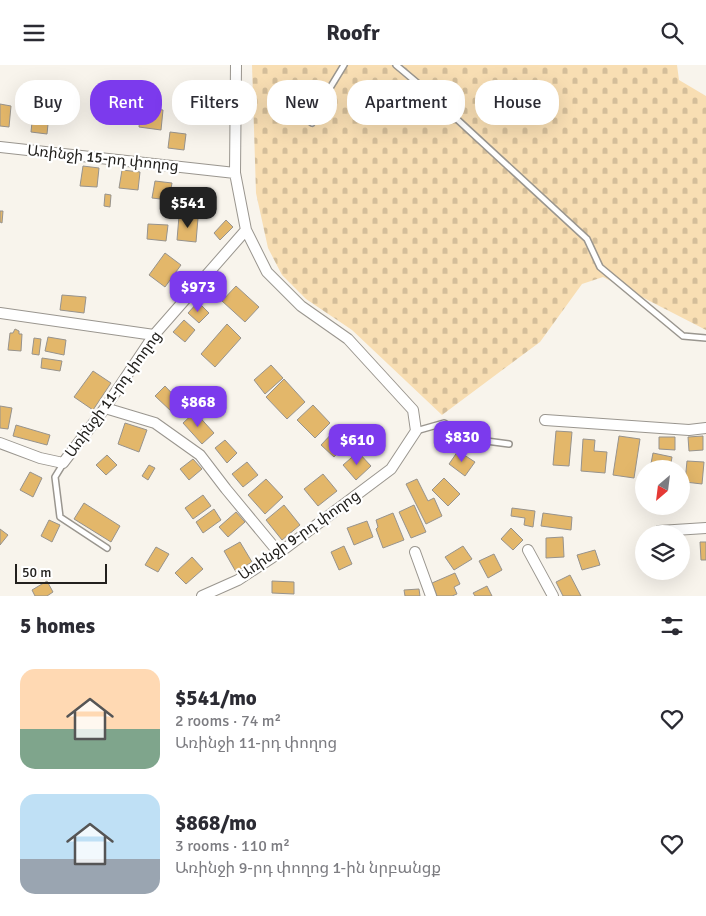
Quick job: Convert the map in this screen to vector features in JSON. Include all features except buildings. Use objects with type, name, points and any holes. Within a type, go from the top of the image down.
[{"type":"street","points":[[236,65],[235,173],[246,231],[267,271],[301,306],[348,339],[413,410],[416,431]]},
{"type":"street","name":"Առինջի 15-րդ փողոց","points":[[0,147],[235,173]]},
{"type":"street","name":"Առինջի 11-րդ փողոց","points":[[0,443],[40,458],[63,463],[105,407],[154,335],[246,231]]},
{"type":"street","points":[[0,313],[154,335]]},
{"type":"street","points":[[105,407],[155,423],[200,455],[279,553]]},
{"type":"street","points":[[545,420],[689,430],[706,428]]},
{"type":"street","name":"Առինջի 9-րդ փողոց","points":[[202,596],[238,580],[279,553],[391,469],[416,431]]},
{"type":"street","points":[[690,529],[706,528]]},
{"type":"street","points":[[528,550],[553,596]]},
{"type":"street","points":[[415,552],[431,596]]},
{"type":"lane","points":[[335,80],[344,65]]},
{"type":"lane","points":[[396,65],[587,239],[600,267],[683,336],[706,338]]},
{"type":"lane","points":[[416,431],[444,423],[471,439],[509,444]]},
{"type":"lane","points":[[63,463],[55,477],[60,517],[107,548]]},
{"type":"green space","points":[[252,65],[677,65],[679,80],[706,96],[706,330],[603,277],[582,284],[540,342],[442,415],[352,330],[306,299],[282,275],[268,248],[256,193],[254,125],[257,125],[257,80],[252,80]]}]
